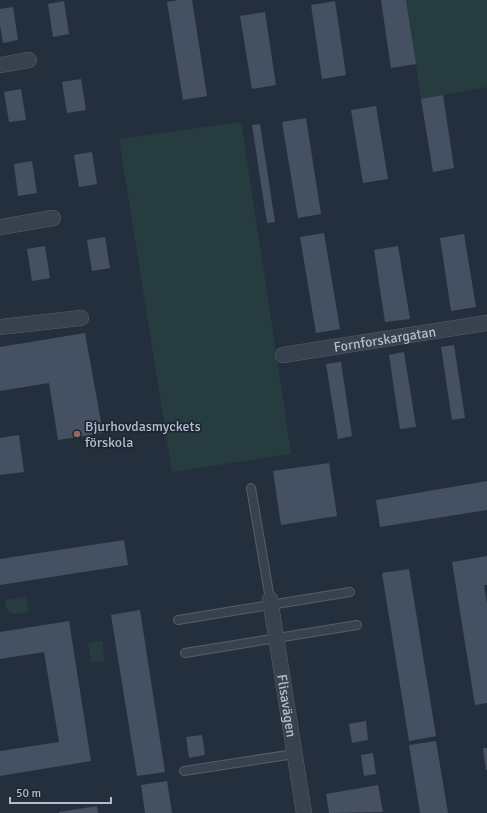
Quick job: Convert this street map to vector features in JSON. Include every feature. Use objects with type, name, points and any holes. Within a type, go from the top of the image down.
[{"type":"street","points":[[0,65],[29,60]]},
{"type":"street","points":[[0,227],[53,218]]},
{"type":"street","points":[[0,328],[81,318]]},
{"type":"street","name":"Fornforskargatan","points":[[283,355],[487,323]]},
{"type":"street","name":"Flisavägen","points":[[270,602],[304,813]]},
{"type":"lane","points":[[251,488],[270,602]]},
{"type":"lane","points":[[178,620],[270,602],[350,592]]},
{"type":"lane","points":[[185,653],[357,625]]},
{"type":"lane","points":[[184,771],[294,754]]},
{"type":"green space","points":[[406,0],[487,0],[487,87],[421,99]]},
{"type":"green space","points":[[241,122],[291,454],[172,472],[119,139]]},
{"type":"green space","points":[[26,597],[29,612],[12,613],[7,610],[5,600]]},
{"type":"green space","points":[[102,641],[105,661],[91,663],[88,643]]},
{"type":"building","points":[[192,0],[207,96],[183,100],[167,2]]},
{"type":"building","points":[[381,0],[406,0],[416,64],[391,68]]},
{"type":"building","points":[[64,1],[69,34],[53,37],[48,4]]},
{"type":"building","points":[[335,1],[346,75],[322,79],[311,5]]},
{"type":"building","points":[[13,7],[18,40],[3,43],[0,25],[0,9]]},
{"type":"building","points":[[265,12],[276,85],[252,89],[240,16]]},
{"type":"building","points":[[81,79],[86,110],[67,113],[62,82]]},
{"type":"building","points":[[21,89],[26,120],[9,122],[4,92]]},
{"type":"building","points":[[443,95],[454,168],[433,172],[421,99]]},
{"type":"building","points":[[376,106],[388,179],[363,183],[351,110]]},
{"type":"building","points":[[306,118],[321,214],[298,218],[282,122]]},
{"type":"building","points":[[260,124],[275,222],[267,223],[252,125]]},
{"type":"building","points":[[92,152],[97,184],[79,187],[74,155]]},
{"type":"building","points":[[32,161],[37,193],[18,196],[14,164]]},
{"type":"building","points":[[324,233],[340,329],[316,333],[300,237]]},
{"type":"building","points":[[464,234],[476,307],[451,311],[440,238]]},
{"type":"building","points":[[105,237],[110,268],[92,271],[87,240]]},
{"type":"building","points":[[45,246],[50,278],[32,281],[27,249]]},
{"type":"building","points":[[398,246],[410,319],[385,322],[374,250]]},
{"type":"building","points":[[85,333],[103,433],[58,440],[49,383],[0,391],[0,347]]},
{"type":"building","points":[[454,345],[465,418],[452,420],[441,347]]},
{"type":"building","points":[[404,352],[416,427],[400,429],[389,355]]},
{"type":"building","points":[[341,362],[352,436],[338,439],[326,364]]},
{"type":"building","points":[[19,435],[24,472],[0,475],[0,438]]},
{"type":"building","points":[[329,463],[337,516],[281,525],[273,471]]},
{"type":"building","points":[[487,481],[487,510],[380,527],[376,500]]},
{"type":"building","points":[[124,540],[128,565],[0,585],[0,559]]},
{"type":"building","points":[[487,556],[487,585],[484,585],[487,604],[487,703],[475,705],[452,562]]},
{"type":"building","points":[[409,569],[436,736],[409,741],[382,573]]},
{"type":"building","points":[[140,610],[165,772],[137,776],[111,615]]},
{"type":"building","points":[[69,621],[91,761],[0,776],[0,751],[59,742],[44,652],[0,659],[0,632]]},
{"type":"building","points":[[366,721],[368,740],[352,743],[349,724]]},
{"type":"building","points":[[202,735],[205,755],[189,758],[186,737]]},
{"type":"building","points":[[436,741],[448,813],[420,813],[409,745]]},
{"type":"building","points":[[483,748],[487,748],[487,770],[486,770]]},
{"type":"building","points":[[373,753],[376,774],[364,776],[361,755]]},
{"type":"building","points":[[167,781],[172,813],[145,813],[141,785]]},
{"type":"building","points":[[378,785],[383,812],[329,813],[326,794]]},
{"type":"building","points":[[97,806],[98,813],[59,813],[59,812]]},
{"type":"place","name":"Bjurhovdasmyckets förskola","points":[[77,434]]}]
